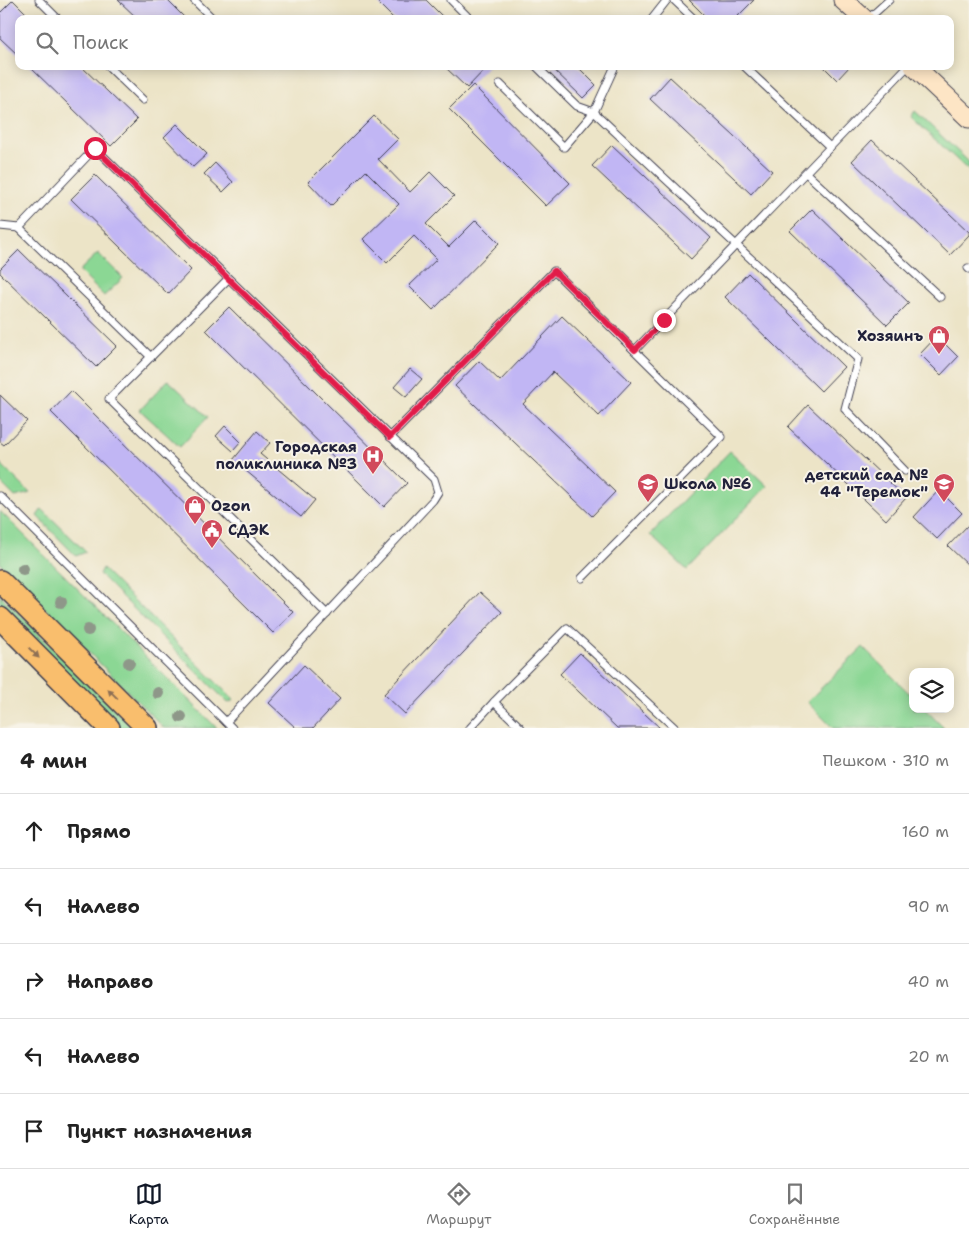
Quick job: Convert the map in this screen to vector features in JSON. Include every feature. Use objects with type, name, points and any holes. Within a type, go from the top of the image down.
[{"type":"main road","points":[[844,0],[860,15]]},
{"type":"main road","points":[[918,70],[969,118]]},
{"type":"main road","points":[[0,581],[147,728]]},
{"type":"main road","points":[[0,618],[109,728]]},
{"type":"lane","points":[[39,0],[54,15]]},
{"type":"lane","points":[[194,0],[209,15]]},
{"type":"lane","points":[[451,0],[466,15]]},
{"type":"lane","points":[[655,15],[667,0]]},
{"type":"lane","points":[[674,0],[690,15]]},
{"type":"lane","points":[[872,15],[888,0]]},
{"type":"lane","points":[[112,70],[143,100]]},
{"type":"lane","points":[[540,70],[577,106],[594,112],[858,359],[845,409],[905,471]]},
{"type":"lane","points":[[500,84],[564,147],[594,112],[613,70]]},
{"type":"lane","points":[[748,70],[830,148]]},
{"type":"lane","points":[[635,350],[904,70]]},
{"type":"lane","points":[[19,228],[95,148],[434,479],[438,492],[226,722]]},
{"type":"lane","points":[[806,173],[940,297]]},
{"type":"lane","points":[[0,226],[19,228],[150,357]]},
{"type":"lane","points":[[390,437],[554,271],[722,437],[582,578]]},
{"type":"lane","points":[[228,279],[109,399],[327,614]]},
{"type":"lane","points":[[0,496],[232,728]]},
{"type":"lane","points":[[470,728],[567,628],[675,728]]},
{"type":"lane","points":[[494,702],[521,728]]},
{"type":"green space","points":[[915,111],[969,162],[969,171],[911,117]]},
{"type":"green space","points":[[98,253],[123,278],[104,296],[79,271]]},
{"type":"green space","points":[[168,380],[208,417],[180,447],[140,410]]},
{"type":"green space","points":[[730,451],[767,486],[687,570],[650,535]]},
{"type":"green space","points":[[0,463],[30,493],[15,497],[0,482]]},
{"type":"green space","points":[[42,509],[86,552],[76,556],[37,516]]},
{"type":"green space","points":[[0,511],[217,728],[164,728],[0,563]]},
{"type":"green space","points":[[102,568],[234,700],[228,703],[99,574]]},
{"type":"green space","points":[[0,595],[133,728],[121,728],[0,606]]},
{"type":"green space","points":[[863,647],[909,693],[909,713],[929,713],[944,728],[833,728],[807,702]]},
{"type":"building","points":[[13,0],[28,15],[15,15],[15,52],[0,38],[0,13]]},
{"type":"building","points":[[118,0],[167,0],[182,15],[134,15]]},
{"type":"building","points":[[375,0],[426,0],[441,15],[390,15]]},
{"type":"building","points":[[689,0],[754,0],[739,15],[704,15]]},
{"type":"building","points":[[33,70],[85,70],[137,120],[111,146]]},
{"type":"building","points":[[448,70],[484,70],[467,88]]},
{"type":"building","points":[[554,70],[581,70],[596,85],[583,98]]},
{"type":"building","points":[[827,70],[846,70],[837,80]]},
{"type":"building","points":[[670,77],[772,171],[751,194],[650,99]]},
{"type":"building","points":[[473,85],[570,183],[546,206],[449,109]]},
{"type":"building","points":[[374,116],[398,139],[378,159],[410,192],[430,172],[454,196],[426,224],[449,247],[476,220],[499,243],[433,310],[409,286],[437,259],[414,236],[387,263],[363,239],[399,204],[366,171],[331,206],[308,182]]},
{"type":"building","points":[[177,124],[207,154],[193,167],[164,137]]},
{"type":"building","points":[[872,140],[969,232],[969,235],[950,255],[852,161]]},
{"type":"building","points":[[612,145],[711,238],[691,259],[592,166]]},
{"type":"building","points":[[215,163],[233,182],[223,192],[204,174]]},
{"type":"building","points":[[95,175],[191,270],[168,294],[71,199]]},
{"type":"building","points":[[812,209],[909,303],[887,325],[790,231]]},
{"type":"building","points":[[19,250],[117,346],[96,367],[0,273],[0,269]]},
{"type":"building","points":[[748,273],[844,367],[821,391],[725,297]]},
{"type":"building","points":[[229,307],[407,483],[384,507],[206,330]]},
{"type":"building","points":[[562,316],[631,382],[599,416],[553,372],[523,404],[615,492],[592,516],[455,386],[479,361],[500,381]]},
{"type":"building","points":[[937,336],[958,357],[941,375],[920,354]]},
{"type":"building","points":[[410,369],[422,379],[406,397],[394,387]]},
{"type":"building","points":[[71,391],[293,612],[273,633],[51,412]]},
{"type":"building","points":[[0,395],[27,421],[4,445],[0,442]]},
{"type":"building","points":[[808,405],[906,498],[886,520],[788,427]]},
{"type":"building","points":[[225,426],[241,442],[233,451],[216,436]]},
{"type":"building","points":[[257,431],[270,443],[260,454],[315,500],[301,517],[233,460]]},
{"type":"building","points":[[939,490],[962,513],[937,539],[914,517]]},
{"type":"building","points":[[969,524],[969,566],[948,546]]},
{"type":"building","points":[[480,592],[502,612],[405,714],[384,694]]},
{"type":"building","points":[[580,653],[660,728],[617,728],[560,674]]},
{"type":"building","points":[[304,665],[340,699],[313,728],[296,728],[269,703]]},
{"type":"place","name":"Хозяинъ","points":[[939,355]]},
{"type":"place","name":"Городская поликлиника №3","points":[[373,475]]},
{"type":"place","name":"Школа №6","points":[[648,503]]},
{"type":"place","name":"детский сад № 44 \"Теремок\"","points":[[944,503]]},
{"type":"place","name":"Ozon","points":[[195,525]]},
{"type":"place","name":"СДЭК","points":[[212,549]]},
{"type":"route","points":[[95,148],[390,437],[554,271],[635,350],[664,320]]}]
